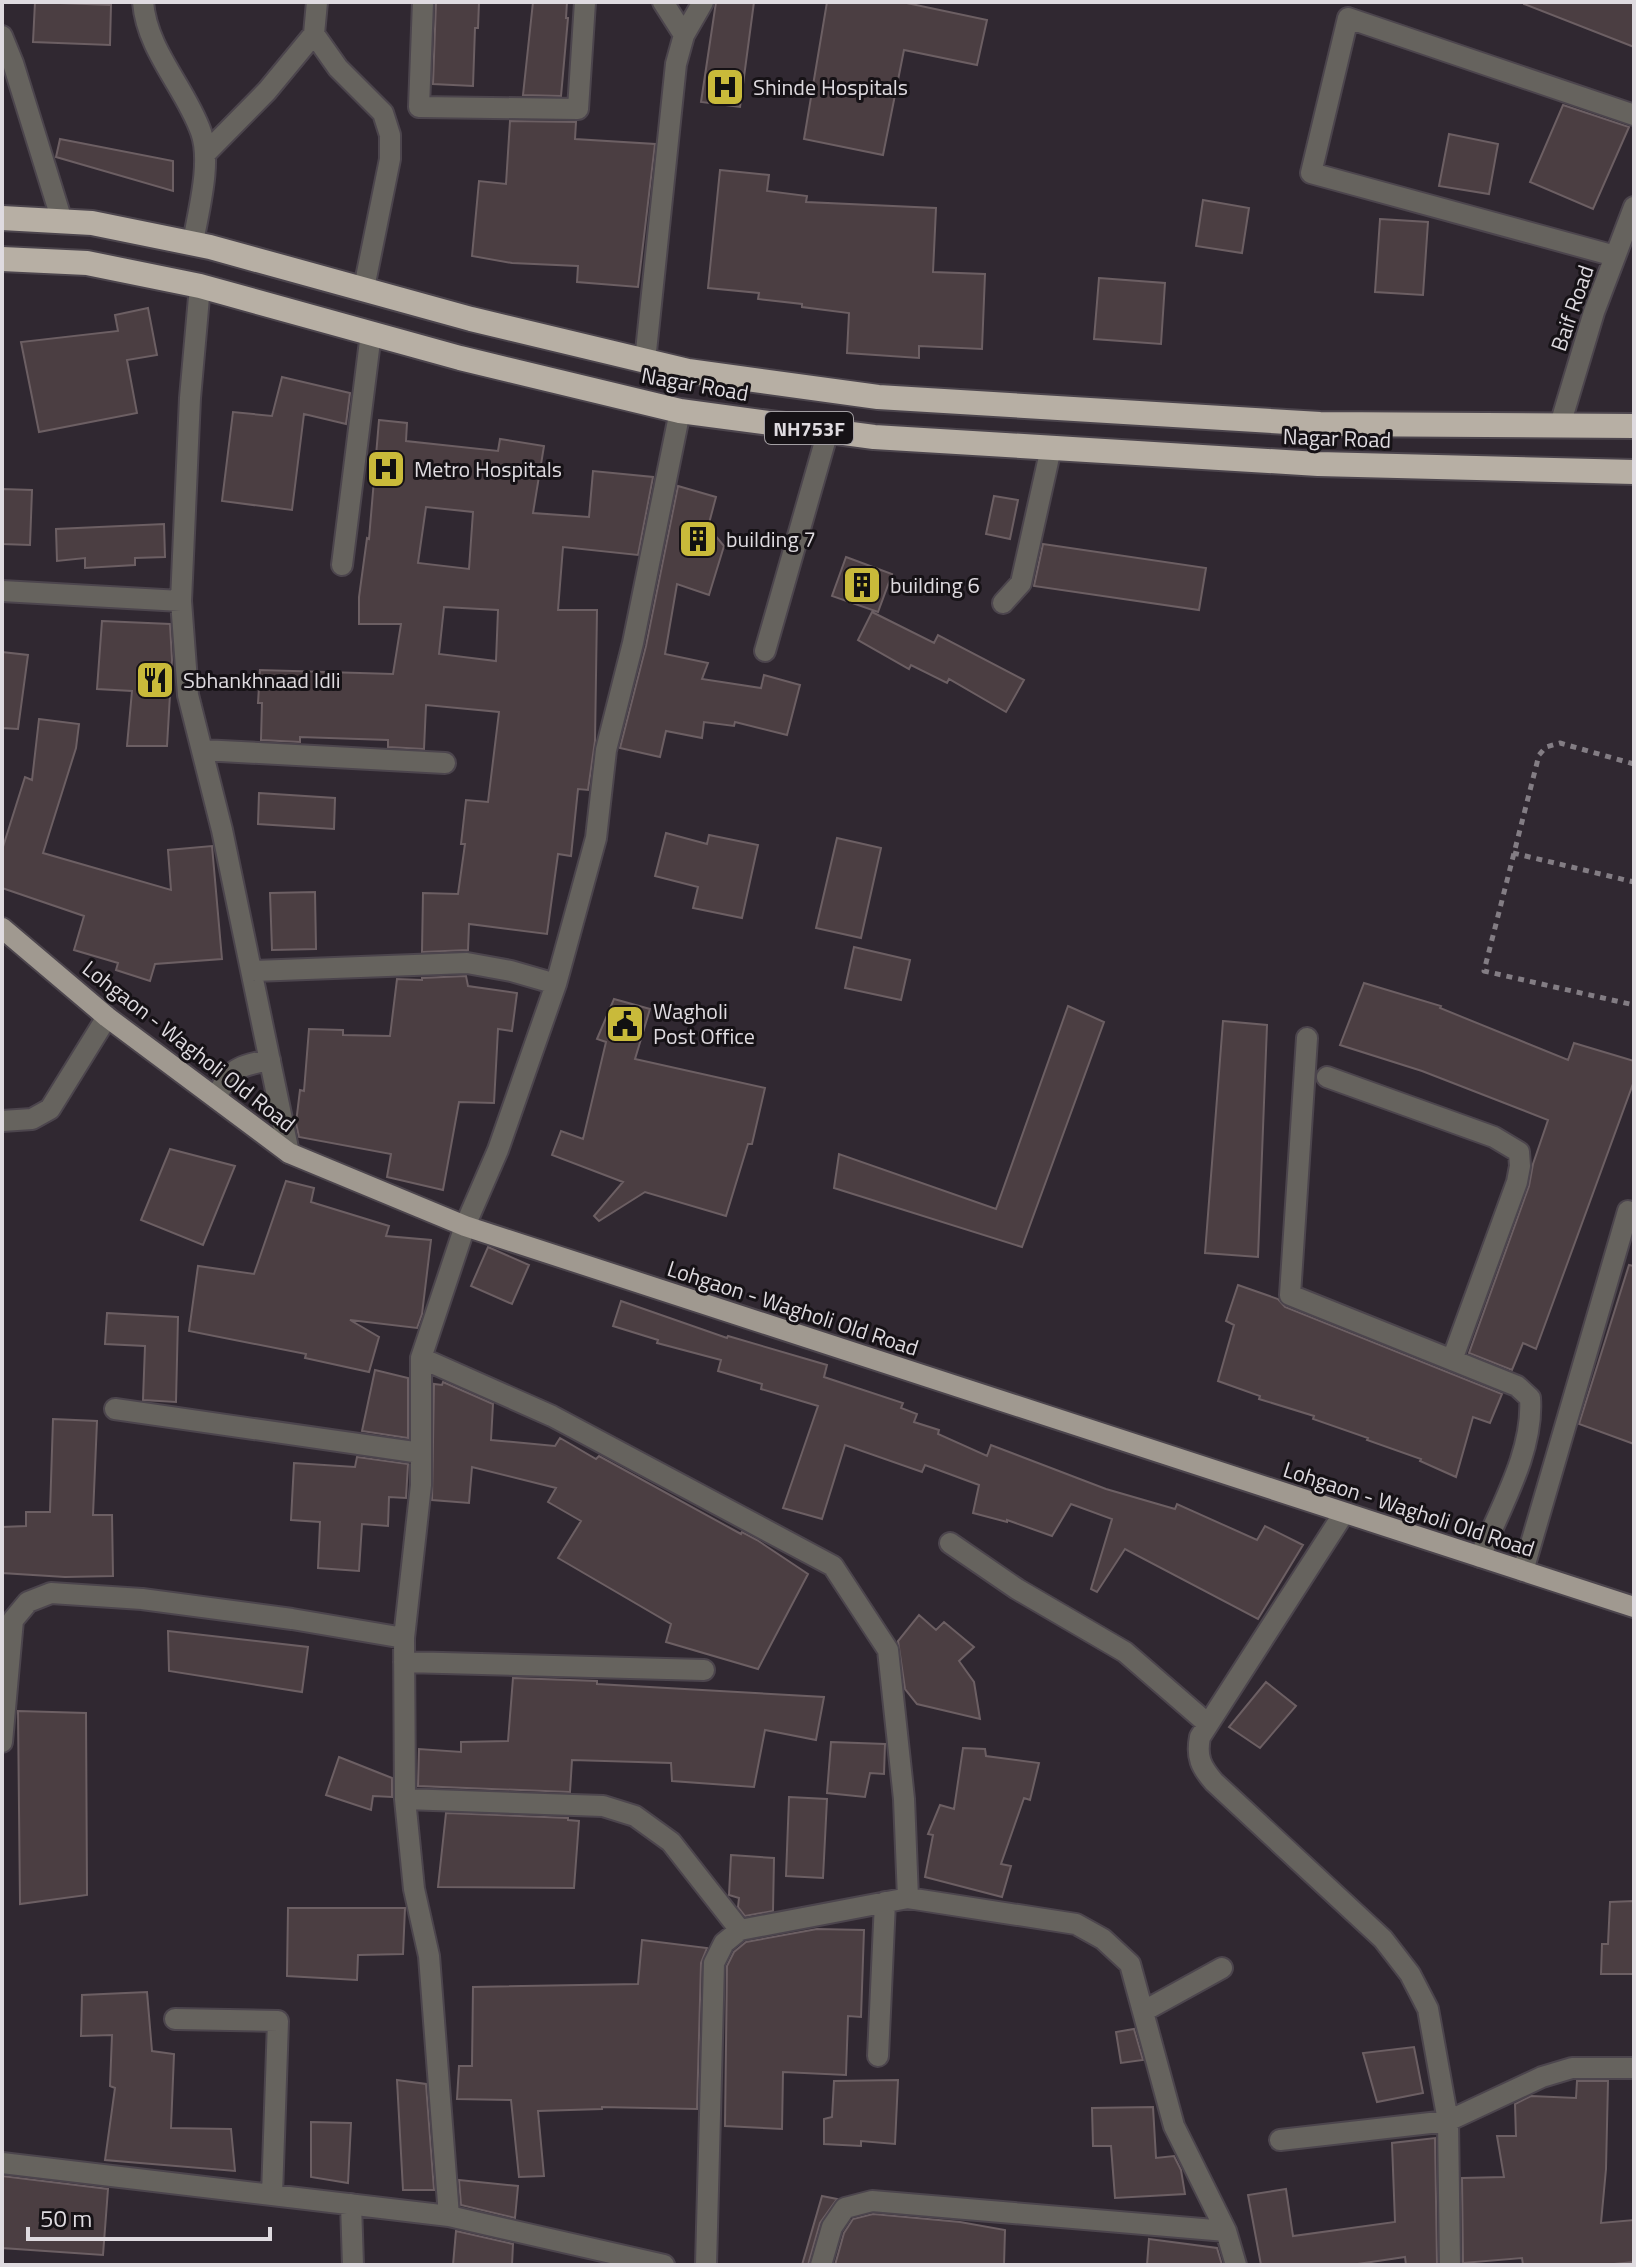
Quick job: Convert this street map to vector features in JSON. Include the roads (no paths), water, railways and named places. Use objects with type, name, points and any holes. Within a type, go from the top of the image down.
[{"type":"highway","name":"Nagar Road","points":[[2,218],[92,223],[193,243],[471,319],[688,371],[878,397],[1320,424],[1634,426]]},
{"type":"highway","name":"Nagar Road","points":[[2,259],[87,263],[200,286],[460,358],[680,411],[828,431],[874,437],[1318,464],[1634,472]]},
{"type":"main road","name":"Lohgaon - Wagholi Old Road","points":[[2,928],[107,1017],[289,1153],[465,1226],[1634,1607]]},
{"type":"street","points":[[143,2],[145,23],[201,132],[206,153],[193,243]]},
{"type":"street","points":[[206,153],[267,91],[314,34],[317,2]]},
{"type":"street","points":[[423,2],[419,107],[578,109],[585,2]]},
{"type":"street","points":[[663,2],[684,35]]},
{"type":"street","points":[[645,361],[676,64],[684,35],[703,2]]},
{"type":"street","points":[[1615,256],[1311,173],[1348,18],[1634,115]]},
{"type":"street","points":[[314,34],[338,68],[383,113],[390,135],[390,159],[364,288]]},
{"type":"street","points":[[2,36],[62,221]]},
{"type":"street","name":"Baif Road","points":[[1560,425],[1594,312],[1634,207]]},
{"type":"street","points":[[200,286],[190,398],[181,601],[188,695],[222,830],[289,1153]]},
{"type":"street","points":[[342,565],[371,333]]},
{"type":"street","points":[[449,2216],[429,1956],[414,1889],[405,1799],[404,1638],[421,1485],[421,1358],[465,1226],[498,1150],[556,984],[596,838],[606,750],[633,643],[680,411]]},
{"type":"street","points":[[765,651],[828,431]]},
{"type":"street","points":[[1003,603],[1021,583],[1051,448]]},
{"type":"street","points":[[2,591],[181,601]]},
{"type":"street","points":[[202,750],[445,763]]},
{"type":"street","points":[[252,971],[467,963],[556,984]]},
{"type":"street","points":[[2,1121],[32,1119],[50,1109],[107,1017]]},
{"type":"street","points":[[1307,1038],[1290,1295],[1517,1386],[1530,1398],[1531,1419],[1525,1447],[1480,1557]]},
{"type":"street","points":[[216,1098],[224,1079],[234,1070],[270,1060]]},
{"type":"street","points":[[1327,1077],[1494,1137],[1519,1152],[1517,1182],[1452,1360]]},
{"type":"street","points":[[1523,1571],[1628,1211]]},
{"type":"street","points":[[421,1358],[552,1416],[833,1566],[888,1650],[904,1799],[908,1898]]},
{"type":"street","points":[[115,1409],[421,1453]]},
{"type":"street","points":[[1344,1513],[1208,1724],[1197,1750],[1201,1766],[1214,1782],[1383,1939],[1410,1974],[1428,2009],[1448,2121],[1450,2265]]},
{"type":"street","points":[[950,1543],[1017,1589],[1125,1652],[1208,1724]]},
{"type":"street","points":[[2,1742],[13,1620],[28,1602],[51,1593],[142,1599],[404,1638]]},
{"type":"street","points":[[404,1662],[704,1670]]},
{"type":"street","points":[[405,1799],[603,1806],[635,1816],[671,1842],[740,1930]]},
{"type":"street","points":[[706,2265],[714,1963],[724,1943],[740,1930],[908,1898],[1076,1924],[1103,1939],[1130,1964],[1174,2126],[1226,2231],[1236,2265]]},
{"type":"street","points":[[878,2056],[885,1902]]},
{"type":"street","points":[[1144,2011],[1222,1968]]},
{"type":"street","points":[[175,2019],[278,2021],[272,2195]]},
{"type":"street","points":[[1280,2140],[1448,2121],[1572,2068],[1634,2068]]},
{"type":"street","points":[[2,2163],[449,2216],[664,2265]]},
{"type":"street","points":[[821,2265],[832,2227],[845,2208],[872,2201],[1226,2231]]},
{"type":"street","points":[[351,2204],[353,2265]]},
{"type":"place","name":"Shinde Hospitals","points":[[725,87]]},
{"type":"place","name":"Metro Hospitals","points":[[386,469]]},
{"type":"place","name":"building 7","points":[[698,539]]},
{"type":"place","name":"building 6","points":[[862,585]]},
{"type":"place","name":"Sbhankhnaad Idli","points":[[155,680]]},
{"type":"place","name":"Wagholi Post Office","points":[[625,1024]]}]
